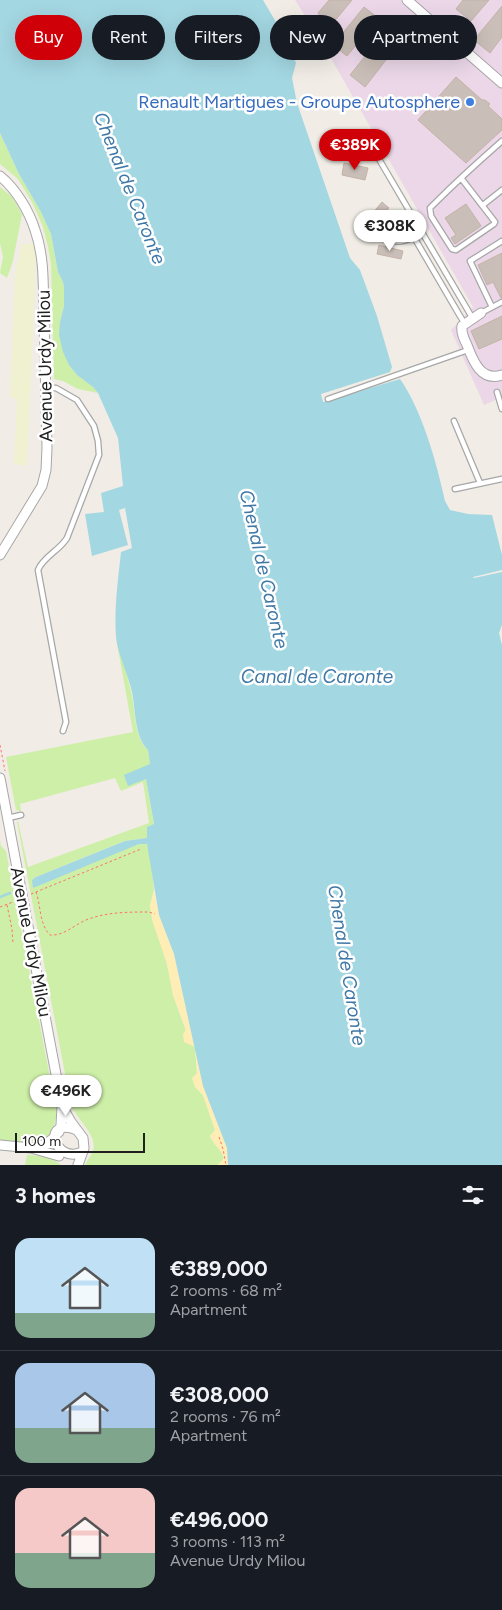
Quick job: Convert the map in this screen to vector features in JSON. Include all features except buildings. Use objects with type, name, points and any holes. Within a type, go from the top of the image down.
[{"type":"street","points":[[406,0],[502,83]]},
{"type":"street","name":"Avenue Urdy Milou","points":[[0,176],[23,204],[36,231],[42,265],[47,448],[46,476],[34,500],[0,555]]},
{"type":"street","points":[[477,316],[462,326],[462,334],[468,350],[476,367],[481,372],[492,377],[502,375]]},
{"type":"street","name":"Avenue Urdy Milou","points":[[0,778],[62,1106],[61,1125],[57,1134]]},
{"type":"street","name":"Avenue Urdy Milou","points":[[62,1106],[77,1130]]},
{"type":"street","points":[[31,1148],[46,1144],[67,1128],[77,1130],[81,1134],[84,1143],[78,1165]]},
{"type":"street","points":[[57,1134],[54,1145],[65,1160]]},
{"type":"street","points":[[0,1146],[31,1148],[65,1160],[74,1158],[82,1152]]},
{"type":"lane","points":[[461,178],[494,218],[494,224],[459,250],[452,249],[430,216],[430,208],[461,178],[502,141]]},
{"type":"lane","points":[[335,152],[366,145],[373,149],[477,316],[502,302]]},
{"type":"lane","points":[[483,205],[502,190]]},
{"type":"lane","points":[[414,237],[404,242],[390,241],[384,238],[382,228],[393,215],[398,214],[414,237],[464,324]]},
{"type":"lane","points":[[492,307],[470,261],[502,241]]},
{"type":"lane","points":[[328,399],[468,350]]},
{"type":"lane","points":[[46,388],[56,388],[72,396],[80,404],[96,431],[99,451],[64,544],[41,564],[38,570],[66,722],[63,731]]},
{"type":"lane","points":[[497,392],[502,409]]},
{"type":"lane","points":[[454,421],[480,483]]},
{"type":"lane","points":[[455,489],[502,479]]},
{"type":"lane","points":[[8,818],[21,814]]},
{"type":"path","points":[[0,907],[141,850]]},
{"type":"path","points":[[36,892],[46,932],[50,935],[61,933],[86,920],[106,914],[149,912],[155,914]]},
{"type":"path","points":[[7,904],[13,944]]},
{"type":"path","points":[[219,1137],[226,1165]]},
{"type":"shaded area","points":[[295,0],[502,0],[502,397],[484,405],[451,330],[473,307],[332,60],[344,60],[344,15],[305,15]]},
{"type":"green space","points":[[0,133],[19,174],[41,212],[51,234],[58,272],[64,288],[64,306],[60,322],[69,365],[77,375],[98,393],[78,389],[63,381],[54,379],[51,264],[48,247],[43,227],[33,204],[18,179],[0,164]]},
{"type":"green space","points":[[0,187],[12,197],[22,214],[13,261],[7,278],[0,273],[3,257],[0,243]]},
{"type":"green space","points":[[22,244],[34,244],[36,255],[27,466],[14,464],[17,399],[10,397],[15,273]]},
{"type":"green space","points":[[116,638],[131,691],[137,730],[148,750],[150,764],[146,779],[154,825],[147,838],[125,841],[32,880],[139,844],[147,844],[152,865],[154,890],[150,906],[167,964],[173,995],[186,1031],[195,1047],[197,1073],[195,1087],[203,1095],[215,1130],[210,1136],[224,1158],[218,1165],[85,1165],[93,1151],[93,1139],[71,1105],[17,822],[28,867],[149,823],[143,782],[121,791],[115,778],[20,804],[21,811],[16,810],[6,757],[133,732]]},
{"type":"green space","points":[[0,840],[1,846],[6,851],[56,1108],[52,1130],[40,1140],[31,1142],[0,1140]]},
{"type":"green space","points":[[27,1155],[49,1158],[61,1165],[25,1165]]},
{"type":"sand","points":[[154,890],[159,915],[174,954],[194,1047],[184,1042],[183,1034],[186,1030],[173,995],[167,964],[152,920],[150,906]]},
{"type":"sand","points":[[195,1051],[203,1086],[227,1148],[228,1165],[218,1165],[224,1158],[210,1136],[215,1130],[203,1095],[195,1087],[192,1078],[197,1073]]},
{"type":"water","name":"Canal de Caronte","points":[[0,0],[263,0],[272,15],[270,15],[270,60],[295,60],[296,63],[292,78],[297,103],[350,258],[360,270],[377,316],[392,367],[390,372],[321,394],[323,402],[400,379],[422,421],[438,471],[445,501],[450,510],[468,514],[492,515],[502,555],[502,570],[473,577],[502,572],[502,625],[499,633],[502,645],[502,1165],[228,1165],[227,1148],[203,1086],[174,954],[159,915],[147,844],[139,844],[33,888],[32,880],[36,877],[125,841],[147,838],[147,827],[154,824],[146,779],[128,786],[124,775],[150,764],[148,750],[143,744],[138,731],[132,692],[116,637],[116,605],[121,552],[132,548],[125,508],[119,510],[128,545],[92,556],[85,514],[104,512],[101,493],[123,486],[118,438],[98,393],[77,375],[69,365],[63,352],[59,335],[64,306],[64,288],[58,272],[51,234],[41,212],[19,174],[0,133]]},
{"type":"waterway","points":[[0,897],[10,893]]},
{"type":"place","name":"Renault Martigues - Groupe Autosphere","points":[[470,102]]},
{"type":"water label","name":"Chenal de Caronte","points":[[130,188]]},
{"type":"water label","name":"Chenal de Caronte","points":[[264,569]]},
{"type":"water label","name":"Chenal de Caronte","points":[[347,965]]}]
